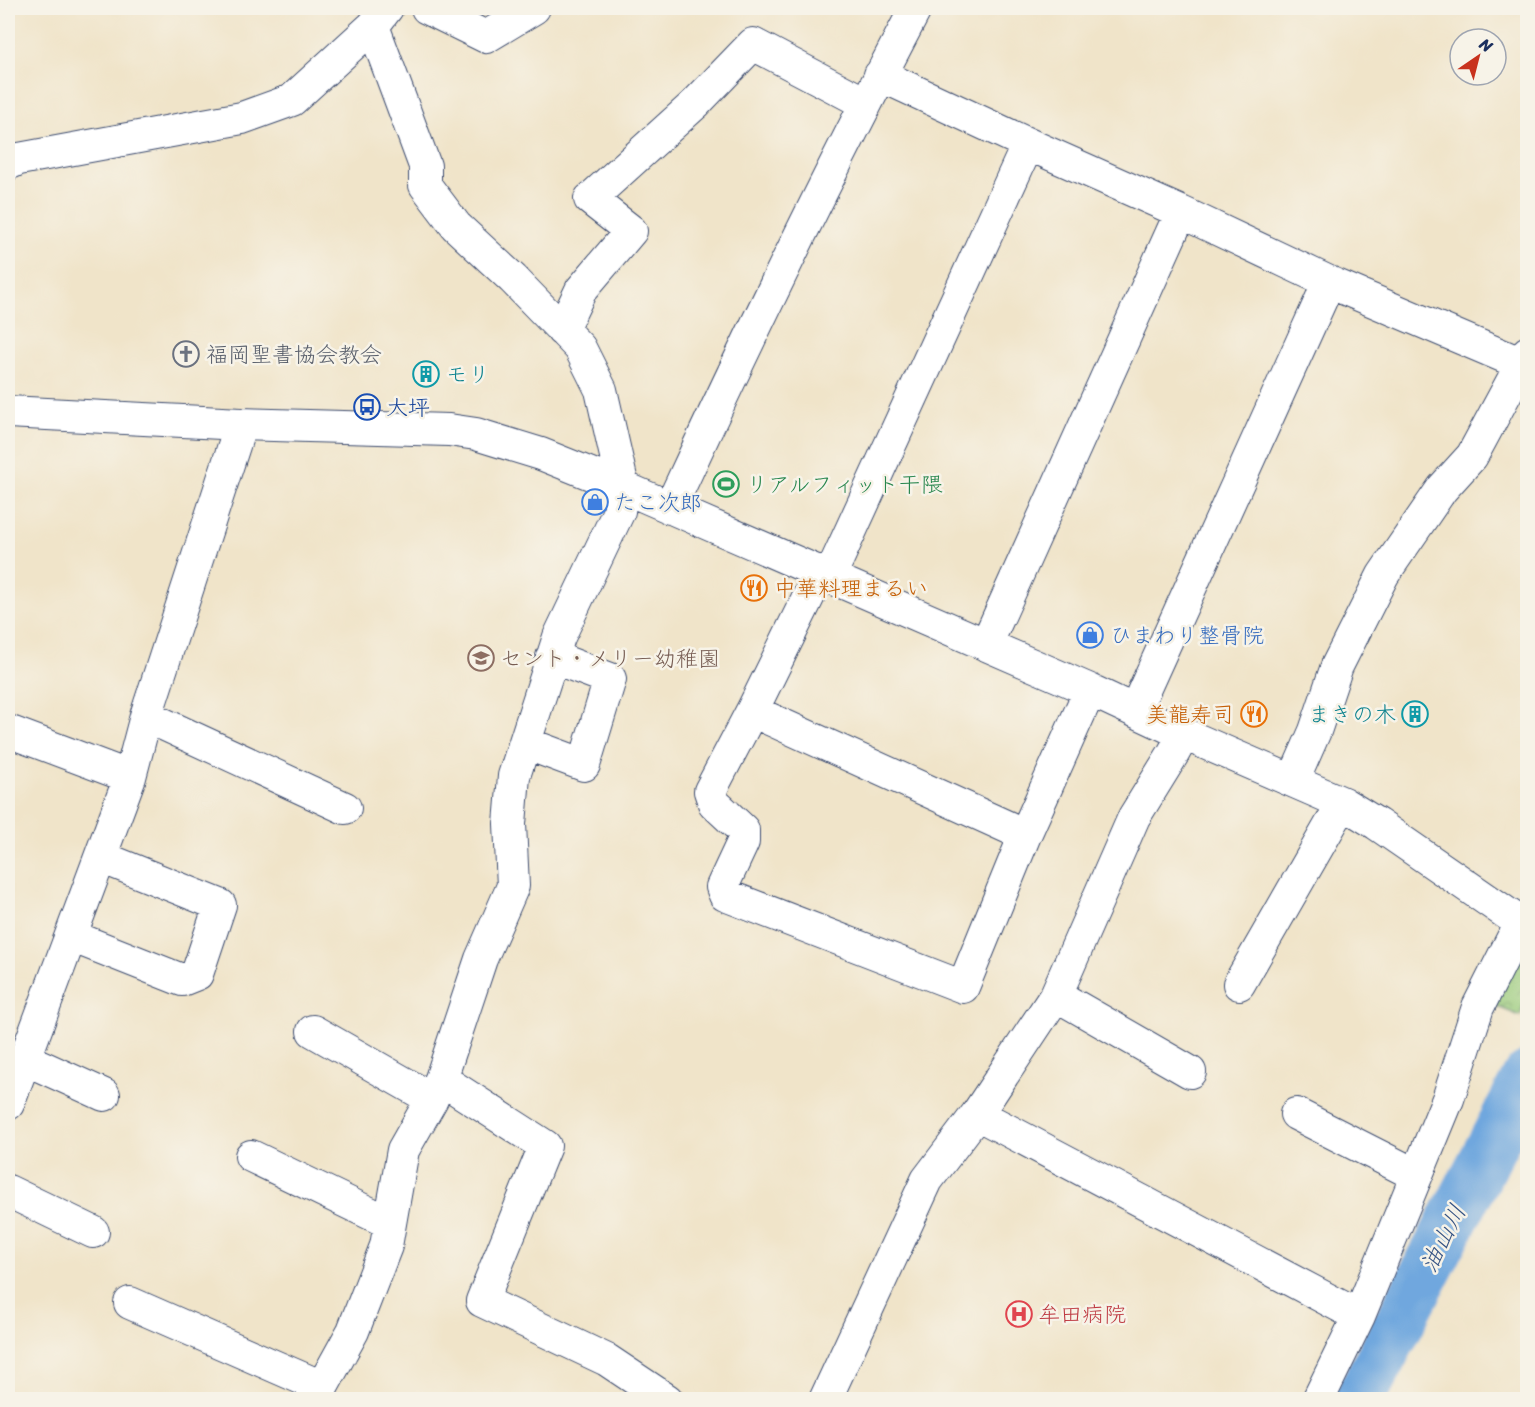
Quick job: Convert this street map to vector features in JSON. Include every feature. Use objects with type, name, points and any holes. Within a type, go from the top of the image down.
[{"type":"street","points":[[428,8],[486,37],[534,8]]},
{"type":"street","points":[[670,508],[748,338],[916,8]]},
{"type":"street","points":[[8,164],[19,159],[242,118],[292,100],[380,17],[425,166],[425,185],[456,226],[513,279],[580,348],[602,390],[623,487],[619,511],[559,637],[514,776],[510,824],[513,886],[481,959],[437,1089],[403,1150],[386,1246],[353,1331],[318,1393],[130,1303]]},
{"type":"street","points":[[562,330],[581,290],[631,231],[590,199],[696,104],[753,44],[866,103]]},
{"type":"street","points":[[880,75],[1329,282],[1525,358],[1472,456],[1442,489],[1383,575],[1337,666],[1315,731],[1293,781]]},
{"type":"street","points":[[1028,144],[825,574],[710,791],[714,803],[743,830],[743,842],[722,887],[725,895],[963,987],[1025,835],[1090,690]]},
{"type":"street","points":[[986,645],[1181,212]]},
{"type":"street","points":[[1135,710],[1329,282]]},
{"type":"street","points":[[8,412],[241,424],[449,430],[476,434],[541,454],[825,574],[1343,803],[1524,926],[1478,1007],[1448,1099],[1359,1316],[1318,1400]]},
{"type":"street","points":[[8,1104],[130,777],[146,716],[241,424]]},
{"type":"street","points":[[525,743],[584,765],[610,679],[552,657]]},
{"type":"street","points":[[752,711],[1025,835]]},
{"type":"street","points":[[146,716],[345,808]]},
{"type":"street","points":[[8,731],[130,777]]},
{"type":"street","points":[[825,1400],[927,1180],[977,1114],[1056,995],[1134,818],[1184,734]]},
{"type":"street","points":[[1239,984],[1343,803]]},
{"type":"street","points":[[71,936],[182,980],[197,974],[220,906],[101,857]]},
{"type":"street","points":[[1056,995],[1190,1072]]},
{"type":"street","points":[[313,1031],[437,1089],[545,1146],[482,1301],[607,1360],[667,1400]]},
{"type":"street","points":[[25,1059],[104,1095]]},
{"type":"street","points":[[977,1114],[1359,1316]]},
{"type":"street","points":[[1296,1114],[1416,1175]]},
{"type":"street","points":[[250,1156],[390,1223]]},
{"type":"street","points":[[8,1191],[93,1232]]},
{"type":"green space","points":[[1518,952],[1527,956],[1527,996],[1520,1016],[1496,1006]]},
{"type":"waterway","name":"油山川","points":[[1359,1400],[1528,1076]]},
{"type":"place","name":"福岡聖書協会教会","points":[[186,354]]},
{"type":"place","name":"モリ","points":[[426,374]]},
{"type":"place","name":"大坪","points":[[367,407]]},
{"type":"place","name":"リアルフィット干隈","points":[[726,484]]},
{"type":"place","name":"たこ次郎","points":[[595,502]]},
{"type":"place","name":"中華料理まるい","points":[[754,588]]},
{"type":"place","name":"ひまわり整骨院","points":[[1090,635]]},
{"type":"place","name":"セント・メリー幼稚園","points":[[481,658]]},
{"type":"place","name":"美龍寿司","points":[[1254,714]]},
{"type":"place","name":"まきの木","points":[[1415,714]]},
{"type":"place","name":"牟田病院","points":[[1019,1314]]}]
